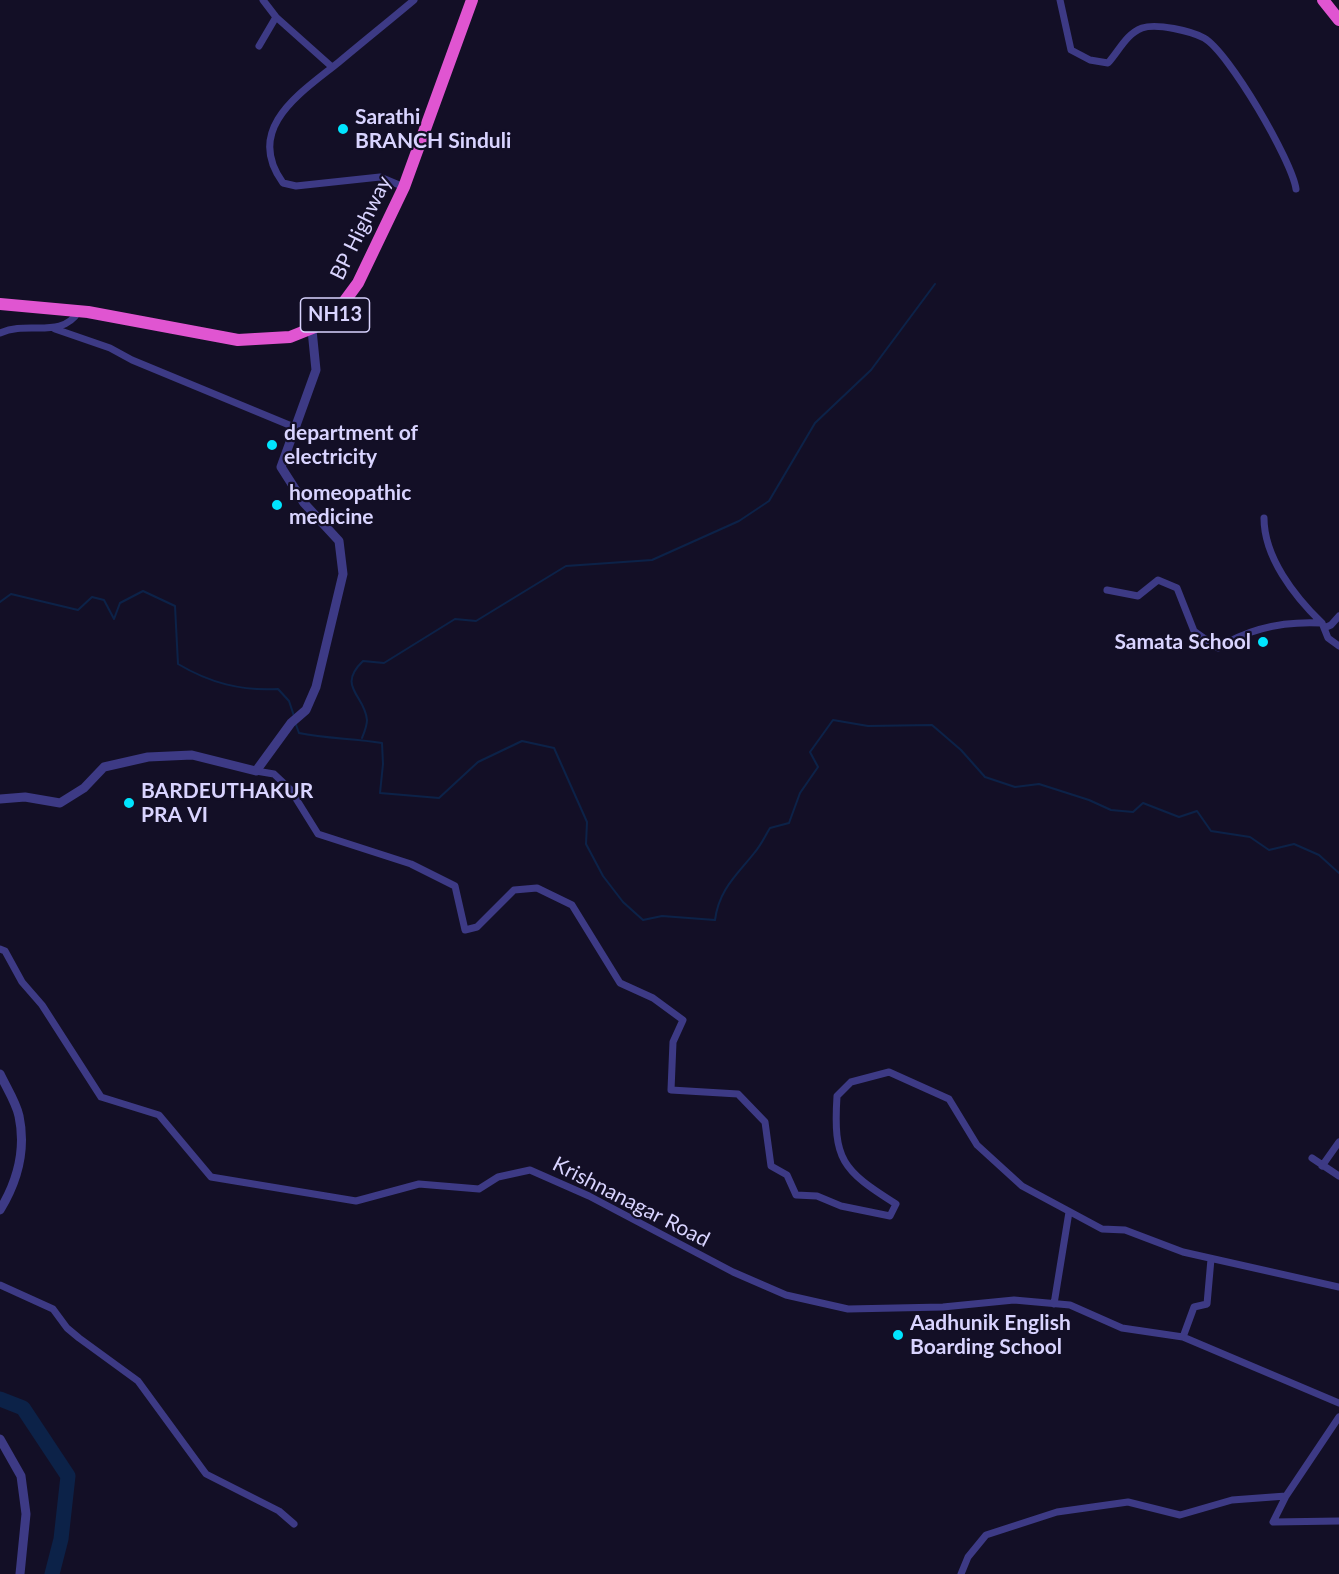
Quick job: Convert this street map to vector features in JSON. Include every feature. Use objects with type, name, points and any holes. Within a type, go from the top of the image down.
[{"type":"highway","name":"BP Highway","points":[[0,303],[79,311],[238,340],[277,339],[312,330],[330,321],[345,304],[404,187],[472,0]]},
{"type":"highway","points":[[1323,0],[1339,21]]},
{"type":"street","points":[[263,0],[276,17],[332,68]]},
{"type":"street","points":[[404,187],[380,177],[296,186],[283,183],[273,169],[271,151],[275,124],[294,96],[332,68],[414,0]]},
{"type":"street","points":[[1060,0],[1071,50],[1104,64],[1118,53],[1129,35],[1143,27],[1161,25],[1205,38],[1229,63],[1287,158],[1296,189]]},
{"type":"street","points":[[259,46],[276,17]]},
{"type":"street","points":[[56,329],[64,326],[79,311]]},
{"type":"street","points":[[0,333],[29,326],[56,329],[110,348],[132,360],[294,427]]},
{"type":"street","points":[[256,771],[291,723],[306,710],[316,687],[343,574],[339,541],[304,503],[280,467],[316,370],[312,330]]},
{"type":"street","points":[[1264,518],[1264,534],[1281,572],[1323,625],[1328,638],[1339,646]]},
{"type":"street","points":[[1107,590],[1138,596],[1158,580],[1177,588],[1194,631],[1218,648],[1235,637],[1291,621],[1331,625],[1339,616]]},
{"type":"street","points":[[0,799],[25,797],[60,803],[84,788],[104,767],[148,757],[192,755],[274,774],[290,789],[318,834],[411,864],[455,886],[465,930],[477,927],[514,890],[537,888],[572,905],[620,983],[653,998],[683,1020],[673,1042],[671,1090],[738,1094],[765,1122],[771,1166],[787,1175],[796,1195],[817,1196],[841,1206],[890,1216],[896,1204],[861,1182],[838,1151],[835,1125],[837,1096],[850,1082],[889,1072],[950,1099],[977,1145],[1022,1186],[1102,1229],[1125,1230],[1183,1252],[1339,1287]]},
{"type":"street","name":"Krishnanagar Road","points":[[0,949],[5,951],[22,982],[42,1005],[100,1097],[159,1115],[211,1177],[356,1201],[419,1184],[479,1189],[498,1177],[531,1170],[589,1196],[733,1272],[786,1295],[848,1309],[943,1307],[1014,1300],[1070,1305],[1122,1328],[1183,1337],[1339,1403]]},
{"type":"street","points":[[0,1074],[19,1114],[22,1144],[13,1188],[0,1210]]},
{"type":"street","points":[[1322,1166],[1339,1142]]},
{"type":"street","points":[[1312,1158],[1339,1176]]},
{"type":"street","points":[[1054,1304],[1069,1212]]},
{"type":"street","points":[[1183,1337],[1194,1307],[1207,1304],[1211,1259]]},
{"type":"street","points":[[0,1285],[53,1309],[67,1328],[138,1381],[206,1474],[279,1510],[294,1524]]},
{"type":"street","points":[[1339,1417],[1286,1496],[1273,1522],[1339,1521]]},
{"type":"street","points":[[0,1438],[21,1476],[26,1514],[20,1574]]},
{"type":"street","points":[[961,1574],[968,1557],[986,1535],[1057,1512],[1128,1502],[1180,1515],[1232,1500],[1286,1496]]},
{"type":"waterway","points":[[362,738],[367,720],[362,704],[354,691],[352,678],[355,670],[363,661],[384,663],[455,619],[476,621],[566,566],[652,560],[739,521],[769,501],[815,423],[871,370],[935,284]]},
{"type":"waterway","points":[[0,602],[11,594],[78,610],[92,597],[104,600],[114,619],[120,603],[143,591],[175,606],[178,664],[214,681],[251,689],[278,689],[289,701],[294,716]]},
{"type":"waterway","points":[[295,722],[299,733],[382,743],[383,764],[380,793],[439,798],[478,762],[522,741],[554,748],[587,822],[586,844],[603,876],[623,902],[643,920],[662,916],[715,920],[725,891],[770,828],[789,823],[800,793],[818,767],[810,752],[833,720],[868,726],[932,725],[961,750],[985,777],[1015,787],[1039,784],[1089,800],[1111,810],[1133,812],[1143,803],[1179,817],[1197,811],[1211,831],[1250,837],[1269,850],[1294,844],[1319,855],[1339,873]]},
{"type":"waterway","points":[[0,1399],[23,1408],[68,1476],[61,1539],[52,1574]]},
{"type":"place","name":"Sarathi BRANCH Sinduli","points":[[343,129]]},
{"type":"place","name":"department of electricity","points":[[272,445]]},
{"type":"place","name":"homeopathic medicine","points":[[277,505]]},
{"type":"place","name":"Samata School","points":[[1263,642]]},
{"type":"place","name":"BARDEUTHAKUR PRA VI","points":[[129,803]]},
{"type":"place","name":"Aadhunik English Boarding School","points":[[898,1335]]}]
